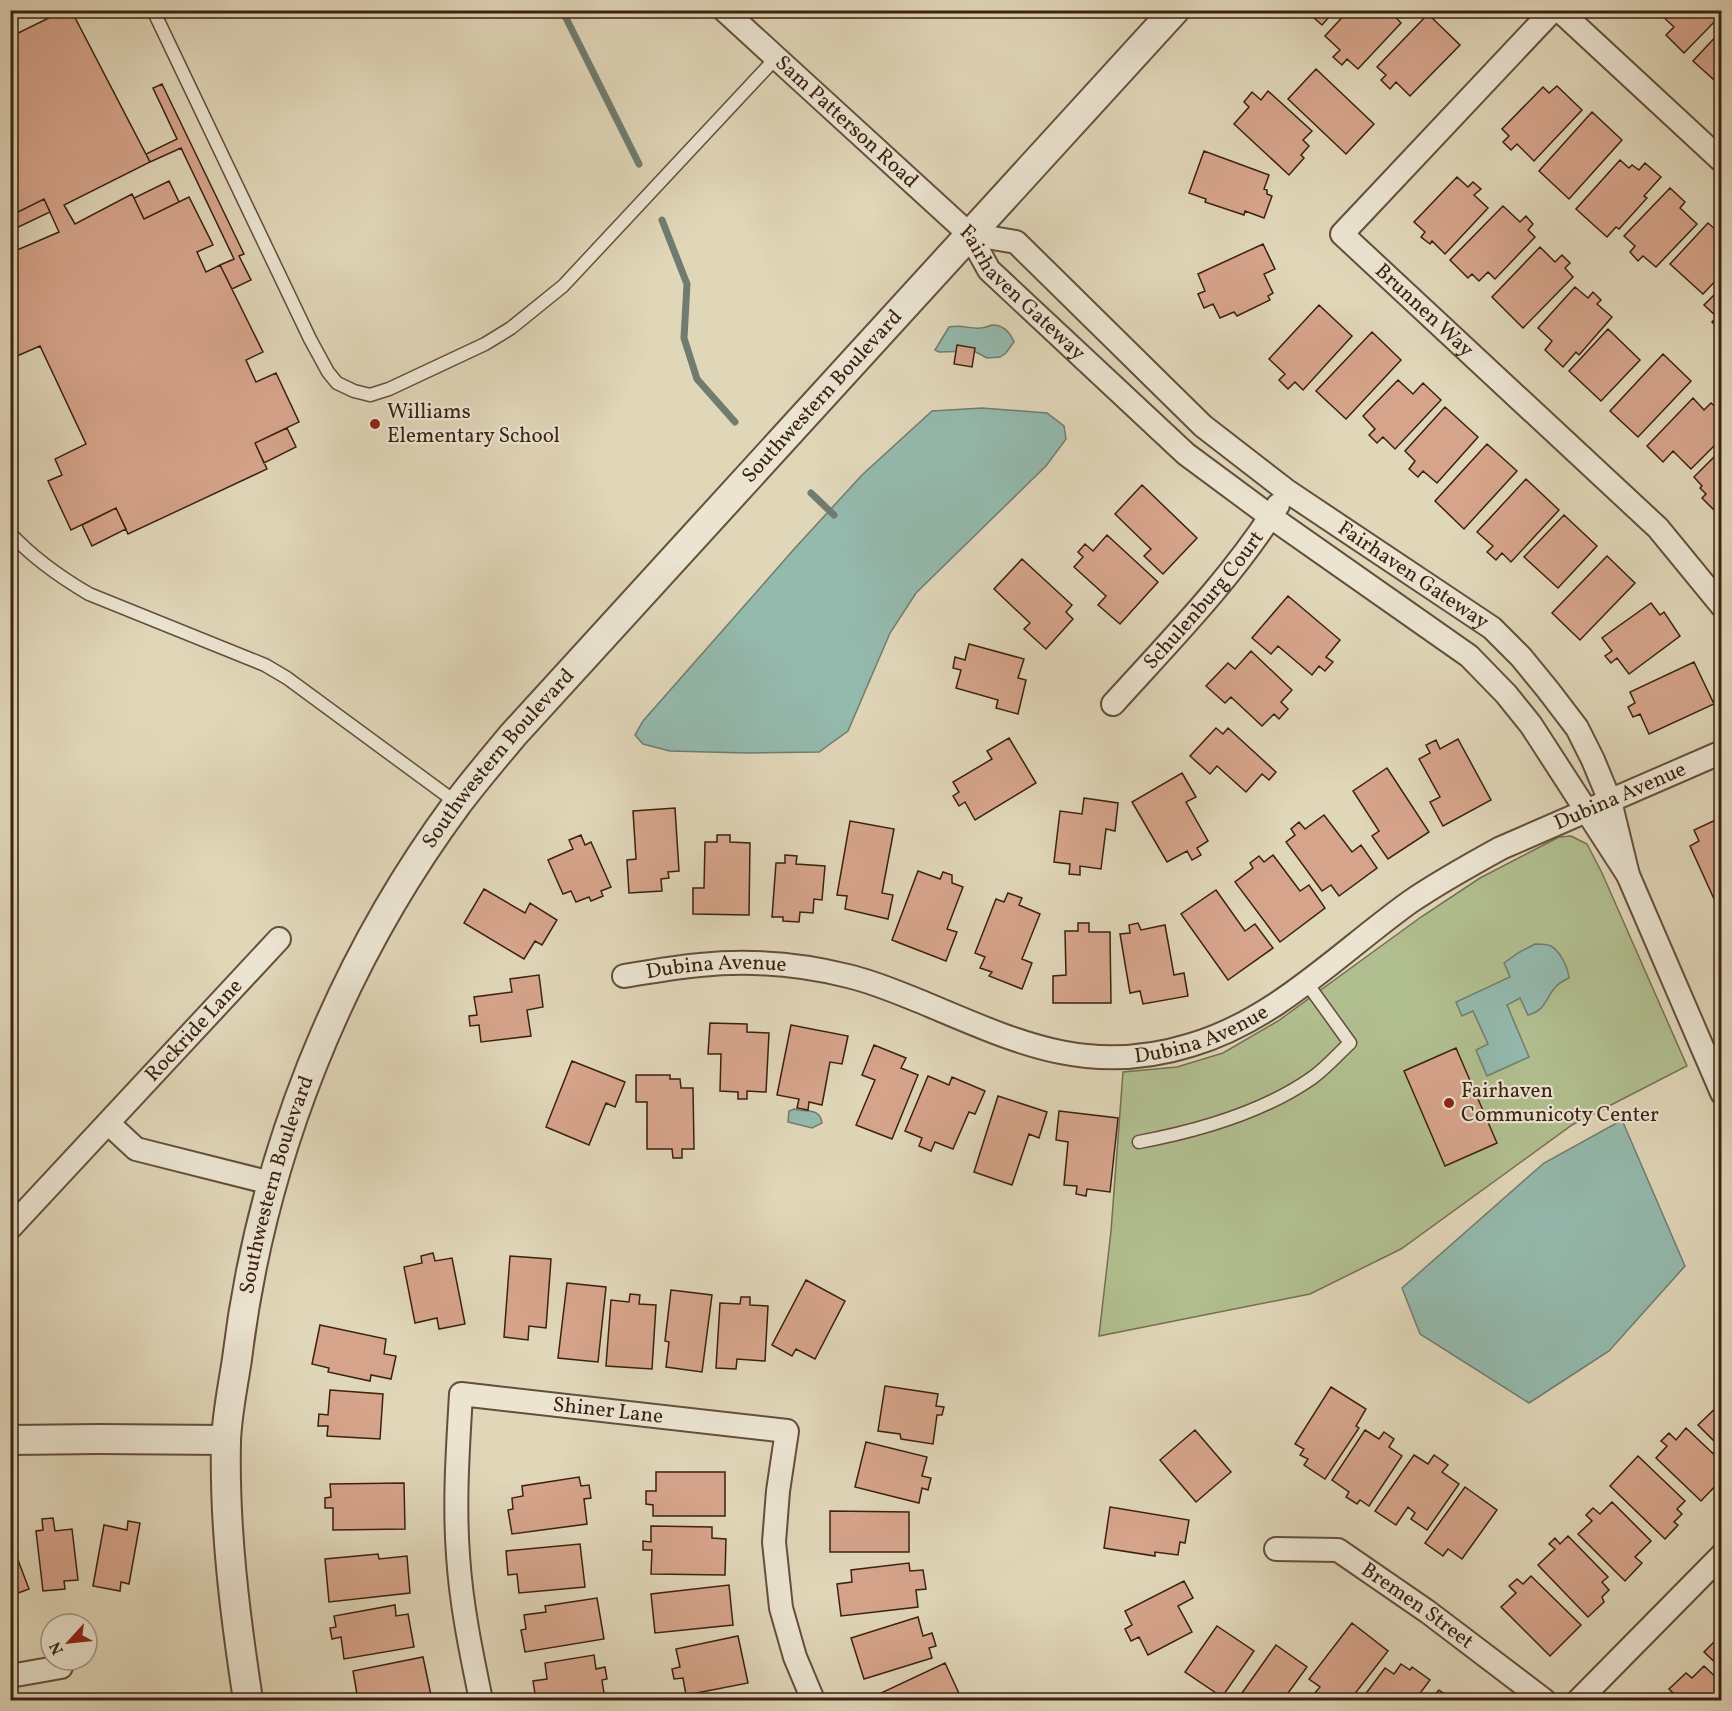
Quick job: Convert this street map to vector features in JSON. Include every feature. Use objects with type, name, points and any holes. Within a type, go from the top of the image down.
[{"type":"street","name":"Sam Patterson Road","points":[[724,10],[969,234]]},
{"type":"street","name":"Southwestern Boulevard","points":[[248,1701],[233,1604],[226,1440],[242,1314],[272,1183],[322,1041],[353,973],[389,908],[457,804],[513,735],[1175,10]]},
{"type":"street","name":"Brunnen Way","points":[[1553,10],[1342,234],[1659,528],[1722,606]]},
{"type":"street","points":[[1559,10],[1722,161]]},
{"type":"street","name":"Fairhaven Gateway","points":[[969,234],[1016,242],[1203,426],[1287,491],[1492,628],[1521,657],[1577,728],[1593,760],[1610,801],[1628,875],[1722,1093]]},
{"type":"street","name":"Fairhaven Gateway","points":[[969,234],[989,270],[1186,454],[1271,517],[1469,656],[1506,694],[1531,725],[1628,875]]},
{"type":"street","name":"Schulenburg Court","points":[[1113,704],[1212,594],[1271,517],[1287,491]]},
{"type":"street","name":"Dubina Avenue","points":[[624,976],[699,965],[738,963],[776,964],[813,969],[876,984],[1017,1041],[1076,1056],[1104,1058],[1161,1053],[1219,1036],[1250,1021],[1306,982],[1410,902],[1440,882],[1501,848],[1722,752]]},
{"type":"street","name":"Rockride Lane","points":[[10,1228],[279,939]]},
{"type":"street","points":[[108,1123],[136,1149],[272,1183]]},
{"type":"street","name":"Shiner Lane","points":[[481,1701],[468,1638],[458,1555],[455,1488],[461,1394],[787,1431],[778,1491],[774,1542],[782,1608],[795,1657],[813,1701]]},
{"type":"street","points":[[10,1440],[226,1440]]},
{"type":"street","name":"Bremen Street","points":[[1276,1549],[1338,1550],[1428,1612],[1544,1701]]},
{"type":"street","points":[[1579,1701],[1722,1555]]},
{"type":"street","points":[[10,1676],[39,1671]]},
{"type":"lane","points":[[153,10],[328,372],[337,383],[370,395],[389,389],[485,344],[511,328],[563,286],[775,59]]},
{"type":"lane","points":[[10,533],[39,561],[89,594],[265,665],[287,678],[457,804]]},
{"type":"lane","points":[[1138,1142],[1178,1135],[1271,1101],[1314,1077],[1343,1050],[1350,1043],[1306,982]]},
{"type":"green space","points":[[1571,836],[1587,844],[1602,873],[1687,1066],[1572,1125],[1401,1249],[1310,1294],[1099,1336],[1111,1231],[1123,1072],[1177,1067],[1223,1053],[1278,1021],[1421,917],[1480,878],[1559,837]]},
{"type":"water","points":[[992,325],[1006,330],[1014,342],[1000,357],[987,358],[974,351],[939,352],[935,350],[949,327],[980,328]]},
{"type":"water","points":[[982,408],[1047,413],[1064,426],[1066,439],[1046,466],[916,593],[890,633],[848,731],[819,752],[670,751],[643,744],[635,735],[643,721],[862,475],[932,411]]},
{"type":"water","points":[[1535,944],[1551,946],[1558,952],[1569,978],[1555,988],[1545,1004],[1536,1012],[1528,1015],[1520,998],[1507,1005],[1529,1057],[1487,1076],[1476,1050],[1488,1044],[1473,1011],[1462,1016],[1456,1002],[1510,977],[1504,963]]},
{"type":"water","points":[[794,1109],[815,1113],[821,1118],[822,1123],[812,1128],[788,1122],[789,1111]]},
{"type":"water","points":[[1622,1120],[1685,1266],[1609,1351],[1529,1403],[1420,1334],[1402,1288],[1544,1163]]},
{"type":"building","points":[[65,10],[71,10],[150,162],[64,205],[75,224],[132,194],[144,219],[189,197],[213,245],[197,252],[206,272],[220,265],[263,352],[246,360],[256,382],[276,373],[299,422],[255,443],[267,469],[128,534],[116,508],[71,530],[48,481],[62,475],[55,459],[86,444],[40,346],[10,359],[10,253],[59,232],[44,199],[10,216],[10,37]]},
{"type":"building","points":[[1305,10],[1335,10],[1322,25]]},
{"type":"building","points":[[1349,10],[1389,10],[1401,23],[1358,69],[1347,59],[1342,65],[1333,57],[1340,50],[1325,36]]},
{"type":"building","points":[[1661,10],[1722,10],[1722,14],[1684,53],[1666,35],[1674,27],[1659,13]]},
{"type":"building","points":[[1428,14],[1460,45],[1410,96],[1396,82],[1390,89],[1381,80],[1386,75],[1377,67]]},
{"type":"building","points":[[1722,30],[1722,87],[1693,61]]},
{"type":"building","points":[[1316,69],[1374,124],[1346,154],[1288,99]]},
{"type":"building","points":[[162,84],[244,254],[239,256],[251,280],[232,289],[220,265],[234,259],[181,148],[150,162],[146,154],[177,139],[153,88]]},
{"type":"building","points":[[1557,86],[1582,110],[1534,161],[1517,144],[1511,150],[1503,142],[1509,136],[1502,129],[1543,87],[1549,93]]},
{"type":"building","points":[[1268,91],[1312,131],[1303,140],[1309,146],[1301,155],[1304,158],[1289,175],[1234,124],[1249,107],[1244,102],[1252,92],[1261,100]]},
{"type":"building","points":[[1592,112],[1622,140],[1569,199],[1539,171]]},
{"type":"building","points":[[1204,151],[1269,175],[1264,189],[1272,196],[1264,218],[1245,211],[1244,215],[1205,202],[1206,199],[1189,193]]},
{"type":"building","points":[[1620,160],[1629,168],[1632,165],[1639,170],[1645,163],[1661,177],[1644,196],[1647,198],[1619,229],[1616,227],[1607,237],[1576,209]]},
{"type":"building","points":[[1457,177],[1468,187],[1473,182],[1481,189],[1474,195],[1488,208],[1445,254],[1432,241],[1430,244],[1421,237],[1425,232],[1414,222]]},
{"type":"building","points":[[169,181],[179,202],[144,219],[134,198]]},
{"type":"building","points":[[1670,188],[1685,202],[1680,208],[1697,224],[1656,267],[1643,256],[1638,261],[1630,252],[1635,246],[1624,236]]},
{"type":"building","points":[[44,199],[50,212],[10,231],[10,216]]},
{"type":"building","points":[[1503,206],[1520,222],[1526,216],[1533,224],[1528,230],[1535,237],[1495,279],[1488,272],[1479,281],[1472,274],[1468,278],[1450,260]]},
{"type":"building","points":[[1708,223],[1722,235],[1722,274],[1703,294],[1670,264]]},
{"type":"building","points":[[1263,244],[1275,269],[1264,274],[1273,293],[1268,296],[1270,300],[1237,316],[1234,312],[1220,318],[1213,304],[1204,308],[1198,294],[1205,291],[1198,274]]},
{"type":"building","points":[[1540,247],[1555,262],[1562,255],[1570,263],[1565,268],[1573,277],[1523,328],[1492,297]]},
{"type":"building","points":[[1575,287],[1588,298],[1593,292],[1601,300],[1597,304],[1612,317],[1579,355],[1576,352],[1563,367],[1545,350],[1552,341],[1538,328]]},
{"type":"building","points":[[1722,287],[1722,329],[1720,330],[1712,322],[1717,317],[1704,305]]},
{"type":"building","points":[[1319,305],[1352,336],[1303,390],[1295,382],[1288,389],[1279,380],[1285,374],[1269,359]]},
{"type":"building","points":[[1608,329],[1640,360],[1601,401],[1569,371]]},
{"type":"building","points":[[1372,332],[1401,360],[1346,419],[1316,391]]},
{"type":"building","points":[[957,345],[975,348],[972,367],[954,364]]},
{"type":"building","points":[[1663,354],[1691,381],[1638,437],[1610,411]]},
{"type":"building","points":[[1398,380],[1413,394],[1423,383],[1441,400],[1395,449],[1383,437],[1377,443],[1369,435],[1375,429],[1363,416]]},
{"type":"building","points":[[1693,398],[1704,410],[1711,403],[1719,410],[1715,415],[1722,422],[1722,438],[1691,469],[1673,451],[1663,462],[1647,446]]},
{"type":"building","points":[[1445,407],[1478,437],[1437,483],[1423,471],[1418,477],[1409,469],[1415,461],[1405,451]]},
{"type":"building","points":[[287,428],[296,447],[264,463],[255,443]]},
{"type":"building","points":[[1487,444],[1517,471],[1464,529],[1435,501]]},
{"type":"building","points":[[1722,449],[1722,508],[1717,513],[1702,498],[1706,494],[1694,477]]},
{"type":"building","points":[[1526,479],[1559,510],[1511,562],[1502,553],[1496,560],[1487,552],[1493,546],[1477,532]]},
{"type":"building","points":[[1142,485],[1197,538],[1163,574],[1144,556],[1151,549],[1115,514]]},
{"type":"building","points":[[116,508],[126,529],[92,546],[82,525]]},
{"type":"building","points":[[1564,515],[1597,546],[1558,588],[1524,557]]},
{"type":"building","points":[[1107,535],[1158,582],[1120,624],[1098,605],[1106,596],[1074,567],[1083,557],[1078,552],[1085,544],[1093,551]]},
{"type":"building","points":[[1607,556],[1635,583],[1580,640],[1552,613]]},
{"type":"building","points":[[1022,559],[1072,605],[1066,612],[1073,619],[1046,649],[1024,629],[1030,623],[994,589]]},
{"type":"building","points":[[1288,596],[1340,640],[1326,657],[1333,662],[1325,671],[1319,666],[1312,675],[1278,646],[1271,654],[1252,638]]},
{"type":"building","points":[[1651,603],[1660,615],[1664,612],[1680,636],[1629,674],[1617,658],[1611,663],[1605,656],[1612,651],[1602,638]]},
{"type":"building","points":[[969,644],[1024,659],[1018,678],[1026,680],[1018,714],[996,708],[998,700],[956,688],[961,670],[953,668],[955,657],[965,660]]},
{"type":"building","points":[[1251,651],[1292,690],[1281,702],[1288,709],[1279,719],[1274,714],[1262,726],[1231,697],[1225,703],[1206,686],[1228,663],[1235,669]]},
{"type":"building","points":[[1694,662],[1714,704],[1649,734],[1640,714],[1633,717],[1628,707],[1635,703],[1630,692]]},
{"type":"building","points":[[1216,728],[1223,734],[1228,728],[1276,772],[1269,780],[1262,774],[1246,792],[1217,766],[1210,774],[1190,756]]},
{"type":"building","points":[[1009,738],[1036,783],[975,820],[965,802],[959,806],[953,796],[959,792],[953,782],[992,759],[987,751]]},
{"type":"building","points":[[1458,739],[1491,800],[1443,826],[1430,802],[1440,797],[1419,759],[1430,753],[1426,745],[1436,740],[1440,749]]},
{"type":"building","points":[[1387,768],[1429,832],[1388,859],[1372,836],[1379,831],[1353,791]]},
{"type":"building","points":[[1182,773],[1196,797],[1186,802],[1208,841],[1197,848],[1201,855],[1192,860],[1187,851],[1167,862],[1132,802]]},
{"type":"building","points":[[1084,798],[1118,803],[1115,831],[1106,829],[1101,869],[1080,866],[1080,875],[1069,874],[1070,864],[1054,862],[1060,811],[1082,814]]},
{"type":"building","points":[[675,808],[679,871],[668,872],[669,878],[661,879],[662,891],[629,893],[627,860],[636,859],[633,811]]},
{"type":"building","points":[[1324,815],[1352,852],[1361,845],[1377,868],[1339,896],[1331,885],[1322,891],[1286,842],[1295,835],[1291,829],[1299,822],[1305,829]]},
{"type":"building","points":[[1722,817],[1722,898],[1715,901],[1690,846],[1699,841],[1694,830]]},
{"type":"building","points":[[850,821],[894,829],[882,893],[893,895],[888,919],[845,909],[847,896],[837,895]]},
{"type":"building","points":[[581,835],[585,845],[591,842],[611,887],[601,891],[603,896],[591,901],[589,897],[576,902],[571,891],[563,894],[548,860],[573,849],[569,840]]},
{"type":"building","points":[[717,835],[730,835],[730,842],[750,843],[749,915],[693,914],[693,888],[704,888],[705,842],[717,842]]},
{"type":"building","points":[[785,855],[797,856],[796,864],[825,866],[822,900],[814,899],[813,913],[800,912],[799,922],[783,921],[783,917],[772,917],[776,863],[785,863]]},
{"type":"building","points":[[1273,855],[1300,891],[1309,885],[1325,908],[1280,942],[1235,882],[1253,868],[1250,863],[1259,856],[1264,862]]},
{"type":"building","points":[[918,871],[940,879],[943,872],[952,875],[952,883],[963,887],[947,929],[957,932],[946,961],[892,940]]},
{"type":"building","points":[[484,889],[525,913],[530,903],[557,920],[542,945],[535,941],[524,959],[464,923]]},
{"type":"building","points":[[1216,890],[1245,931],[1255,924],[1273,948],[1228,980],[1181,914]]},
{"type":"building","points":[[1008,893],[1022,898],[1019,905],[1040,914],[1022,959],[1032,963],[1022,989],[989,976],[992,972],[980,968],[985,957],[975,953],[996,899],[1004,902]]},
{"type":"building","points":[[1078,923],[1089,923],[1089,932],[1110,932],[1111,1003],[1053,1003],[1053,976],[1066,975],[1065,931],[1078,931]]},
{"type":"building","points":[[1138,923],[1141,930],[1165,925],[1174,975],[1184,973],[1188,996],[1143,1004],[1140,991],[1130,993],[1120,934],[1130,933],[1129,925]]},
{"type":"building","points":[[539,975],[543,1007],[527,1010],[531,1036],[481,1042],[479,1025],[470,1026],[469,1016],[477,1015],[474,997],[512,992],[510,979]]},
{"type":"building","points":[[710,1023],[747,1024],[747,1032],[769,1033],[766,1092],[747,1091],[747,1099],[738,1099],[738,1092],[720,1091],[721,1054],[708,1054]]},
{"type":"building","points":[[791,1025],[848,1036],[842,1064],[830,1062],[822,1105],[809,1102],[808,1110],[797,1108],[799,1099],[777,1095]]},
{"type":"building","points":[[874,1045],[906,1058],[901,1068],[918,1075],[892,1139],[856,1125],[875,1080],[862,1075]]},
{"type":"building","points":[[1456,1048],[1497,1143],[1445,1166],[1404,1071]]},
{"type":"building","points":[[572,1061],[625,1082],[615,1107],[606,1103],[589,1145],[546,1127]]},
{"type":"building","points":[[636,1075],[670,1075],[670,1079],[680,1079],[681,1088],[693,1088],[694,1149],[682,1149],[682,1158],[673,1158],[672,1149],[647,1149],[647,1102],[636,1102]]},
{"type":"building","points":[[928,1076],[949,1085],[952,1077],[985,1091],[975,1114],[969,1112],[953,1149],[935,1142],[931,1151],[919,1146],[922,1138],[905,1131]]},
{"type":"building","points":[[998,1096],[1047,1112],[1039,1138],[1029,1134],[1012,1185],[974,1172]]},
{"type":"building","points":[[1059,1111],[1118,1118],[1110,1192],[1087,1189],[1086,1196],[1076,1194],[1077,1186],[1064,1185],[1068,1142],[1056,1140]]},
{"type":"building","points":[[433,1253],[435,1261],[452,1258],[465,1324],[439,1329],[437,1318],[415,1323],[404,1267],[422,1263],[421,1256]]},
{"type":"building","points":[[510,1256],[551,1259],[546,1328],[529,1326],[528,1340],[504,1337]]},
{"type":"building","points":[[806,1280],[845,1301],[815,1359],[796,1349],[792,1356],[772,1345]]},
{"type":"building","points":[[567,1283],[606,1287],[598,1362],[558,1358]]},
{"type":"building","points":[[671,1290],[712,1295],[702,1372],[666,1367],[669,1342],[665,1341]]},
{"type":"building","points":[[630,1294],[640,1295],[639,1304],[656,1305],[652,1369],[606,1366],[611,1300],[629,1302]]},
{"type":"building","points":[[741,1297],[750,1297],[750,1305],[768,1306],[765,1361],[737,1359],[736,1369],[716,1368],[720,1303],[740,1304]]},
{"type":"building","points":[[320,1325],[386,1339],[384,1354],[396,1356],[391,1379],[371,1375],[370,1381],[328,1372],[329,1368],[312,1364]]},
{"type":"building","points":[[885,1386],[938,1394],[936,1406],[944,1407],[942,1415],[937,1415],[933,1444],[901,1439],[900,1434],[878,1431]]},
{"type":"building","points":[[1331,1387],[1366,1409],[1356,1426],[1359,1428],[1325,1479],[1304,1465],[1308,1459],[1300,1455],[1304,1449],[1295,1444]]},
{"type":"building","points":[[330,1390],[383,1394],[380,1439],[327,1436],[328,1426],[318,1426],[319,1414],[328,1415]]},
{"type":"building","points":[[1722,1402],[1722,1449],[1698,1425]]},
{"type":"building","points":[[1686,1428],[1722,1462],[1722,1479],[1701,1501],[1656,1458],[1667,1446],[1661,1441],[1669,1433],[1676,1440]]},
{"type":"building","points":[[1195,1430],[1231,1472],[1196,1502],[1160,1460]]},
{"type":"building","points":[[1365,1430],[1379,1439],[1384,1432],[1394,1439],[1389,1447],[1402,1456],[1369,1506],[1360,1500],[1357,1504],[1346,1497],[1349,1492],[1332,1480]]},
{"type":"building","points":[[866,1442],[927,1457],[922,1476],[931,1478],[928,1490],[922,1488],[919,1503],[855,1487]]},
{"type":"building","points":[[1414,1455],[1428,1464],[1434,1455],[1448,1465],[1442,1472],[1459,1484],[1427,1530],[1411,1519],[1415,1513],[1408,1507],[1396,1525],[1375,1511]]},
{"type":"building","points":[[1638,1456],[1685,1501],[1677,1509],[1682,1514],[1674,1522],[1678,1525],[1665,1539],[1610,1486]]},
{"type":"building","points":[[656,1472],[725,1472],[725,1516],[653,1516],[653,1505],[646,1504],[646,1491],[656,1491]]},
{"type":"building","points":[[579,1477],[581,1486],[589,1485],[591,1498],[584,1499],[587,1524],[512,1534],[508,1510],[513,1509],[512,1498],[523,1496],[522,1486]]},
{"type":"building","points":[[404,1483],[405,1529],[333,1530],[333,1508],[325,1508],[325,1498],[331,1497],[330,1484]]},
{"type":"building","points":[[1465,1487],[1497,1510],[1462,1559],[1448,1549],[1443,1556],[1425,1543]]},
{"type":"building","points":[[1612,1502],[1651,1541],[1635,1557],[1642,1563],[1625,1581],[1578,1534],[1592,1521],[1586,1515],[1593,1508],[1600,1514]]},
{"type":"building","points":[[1110,1507],[1189,1520],[1185,1543],[1180,1542],[1178,1555],[1155,1552],[1155,1556],[1104,1548]]},
{"type":"building","points":[[830,1511],[909,1512],[909,1552],[830,1552]]},
{"type":"building","points":[[53,1518],[55,1531],[72,1529],[78,1580],[64,1581],[65,1589],[43,1591],[36,1531],[43,1530],[42,1519]]},
{"type":"building","points":[[128,1521],[140,1523],[129,1584],[121,1582],[120,1591],[93,1586],[104,1525],[127,1530]]},
{"type":"building","points":[[651,1526],[712,1527],[712,1538],[726,1539],[725,1575],[651,1574],[652,1550],[643,1550],[643,1541],[651,1542]]},
{"type":"building","points":[[1568,1536],[1608,1577],[1602,1582],[1609,1590],[1602,1597],[1604,1602],[1588,1617],[1538,1565],[1555,1549],[1549,1544],[1555,1538],[1560,1544]]},
{"type":"building","points":[[10,1539],[29,1589],[10,1596]]},
{"type":"building","points":[[580,1544],[585,1587],[519,1593],[517,1574],[508,1575],[506,1551]]},
{"type":"building","points":[[378,1554],[379,1559],[407,1556],[410,1593],[329,1602],[325,1559]]},
{"type":"building","points":[[909,1563],[910,1571],[923,1570],[926,1589],[916,1590],[918,1607],[841,1616],[837,1584],[852,1582],[851,1570]]},
{"type":"building","points":[[1531,1576],[1581,1625],[1550,1656],[1501,1607],[1516,1593],[1509,1586],[1517,1579],[1523,1584]]},
{"type":"building","points":[[1184,1581],[1193,1598],[1178,1606],[1192,1632],[1148,1655],[1139,1637],[1131,1641],[1125,1629],[1132,1625],[1125,1611]]},
{"type":"building","points":[[729,1585],[733,1625],[655,1633],[651,1594]]},
{"type":"building","points":[[597,1598],[604,1639],[525,1652],[521,1630],[526,1629],[524,1615],[546,1612],[545,1606]]},
{"type":"building","points":[[395,1605],[396,1616],[408,1614],[414,1647],[344,1659],[341,1637],[332,1639],[330,1628],[336,1627],[334,1616]]},
{"type":"building","points":[[918,1617],[923,1636],[932,1633],[936,1646],[929,1648],[932,1658],[864,1679],[851,1638]]},
{"type":"building","points":[[1352,1623],[1388,1651],[1350,1700],[1336,1700],[1327,1694],[1323,1700],[1314,1694],[1320,1687],[1309,1679]]},
{"type":"building","points":[[1217,1626],[1254,1651],[1222,1697],[1185,1672]]},
{"type":"building","points":[[738,1636],[748,1683],[686,1695],[683,1678],[674,1679],[672,1669],[680,1667],[676,1649]]},
{"type":"building","points":[[1722,1636],[1722,1669],[1704,1652]]},
{"type":"building","points":[[1276,1645],[1307,1667],[1283,1700],[1237,1700]]},
{"type":"building","points":[[594,1655],[596,1669],[605,1667],[607,1679],[602,1680],[605,1700],[536,1700],[533,1681],[547,1679],[545,1663]]},
{"type":"building","points":[[423,1657],[432,1700],[358,1700],[353,1671]]},
{"type":"building","points":[[945,1663],[962,1700],[885,1700],[881,1693]]},
{"type":"building","points":[[1401,1664],[1410,1670],[1412,1667],[1430,1680],[1415,1700],[1361,1700],[1385,1668],[1394,1674]]},
{"type":"building","points":[[1704,1666],[1722,1683],[1722,1700],[1680,1700],[1669,1689],[1686,1673],[1692,1678]]},
{"type":"building","points":[[1439,1690],[1453,1700],[1430,1700]]},
{"type":"waterway","points":[[562,10],[639,164]]},
{"type":"waterway","points":[[662,220],[687,284],[684,338],[697,379],[735,422]]},
{"type":"waterway","points":[[811,493],[834,515]]},
{"type":"place","name":"Williams Elementary School","points":[[375,424]]},
{"type":"place","name":"Fairhaven Communicoty Center","points":[[1449,1103]]}]
